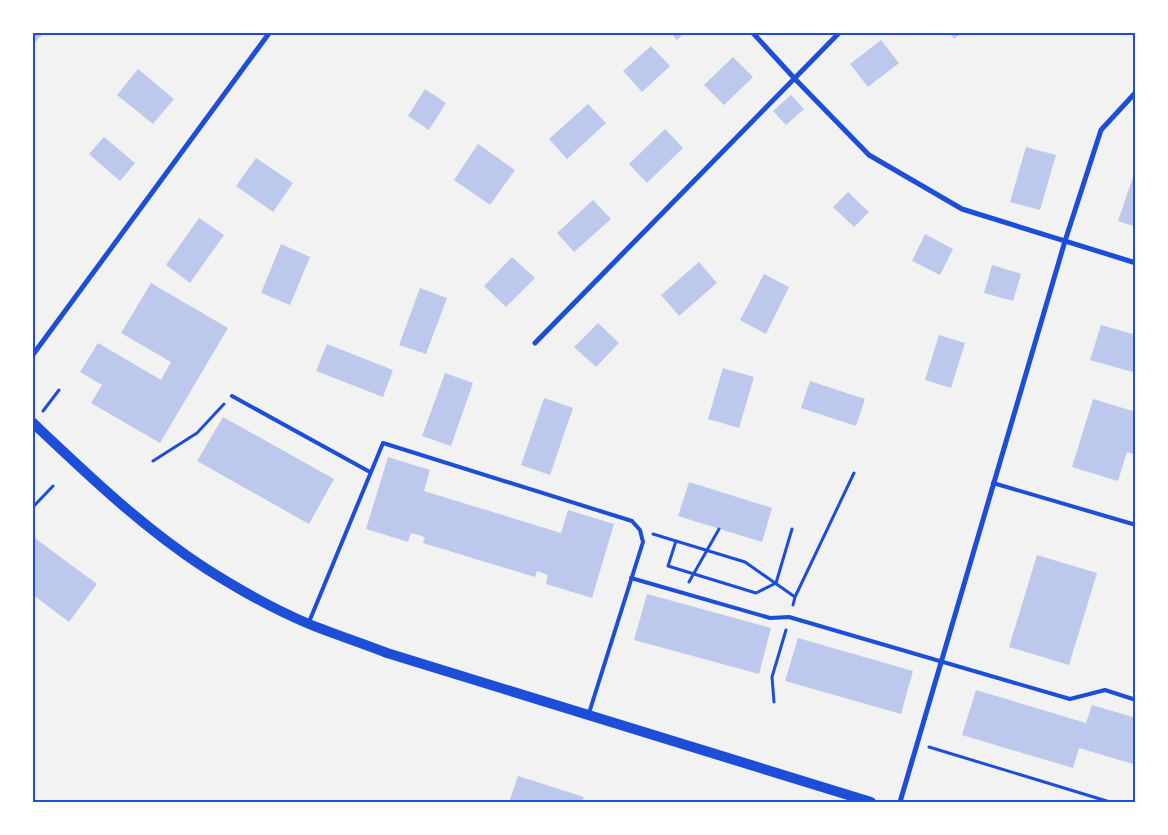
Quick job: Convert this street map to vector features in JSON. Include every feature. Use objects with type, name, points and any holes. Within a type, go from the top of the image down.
[{"type":"main road","points":[[33,422],[134,515],[176,548],[207,569],[252,595],[308,623],[387,653],[870,802]]},
{"type":"street","points":[[32,356],[270,32]]},
{"type":"street","points":[[752,32],[869,154],[962,209],[1136,263]]},
{"type":"street","points":[[535,343],[840,32]]},
{"type":"street","points":[[900,802],[1065,241],[1101,130],[1136,92]]},
{"type":"lane","points":[[232,396],[370,472]]},
{"type":"lane","points":[[308,623],[383,444],[632,520],[640,530],[643,542],[589,715]]},
{"type":"lane","points":[[993,483],[1136,525]]},
{"type":"lane","points":[[632,578],[770,618],[789,617],[1070,700],[1105,690],[1136,700]]},
{"type":"path","points":[[33,422],[59,390]]},
{"type":"path","points":[[153,461],[197,433],[232,396]]},
{"type":"path","points":[[774,702],[772,677],[795,597],[854,474]]},
{"type":"path","points":[[32,508],[53,486]]},
{"type":"path","points":[[676,541],[668,566],[756,593],[776,583],[792,529]]},
{"type":"path","points":[[640,530],[745,562],[795,597]]},
{"type":"path","points":[[683,593],[719,530]]},
{"type":"path","points":[[929,747],[1110,802]]},
{"type":"building","points":[[32,32],[45,32],[32,45]]},
{"type":"building","points":[[670,32],[685,32],[677,40]]},
{"type":"building","points":[[949,32],[963,32],[954,39]]},
{"type":"building","points":[[881,40],[899,63],[868,87],[850,64]]},
{"type":"building","points":[[651,46],[670,66],[642,92],[623,71]]},
{"type":"building","points":[[733,57],[753,77],[724,105],[704,85]]},
{"type":"building","points":[[138,69],[174,99],[153,124],[117,95]]},
{"type":"building","points":[[425,89],[446,103],[429,130],[408,116]]},
{"type":"building","points":[[791,95],[804,109],[786,125],[773,111]]},
{"type":"building","points":[[588,104],[606,123],[567,159],[549,139]]},
{"type":"building","points":[[665,129],[683,148],[647,183],[629,164]]},
{"type":"building","points":[[104,137],[135,163],[120,181],[89,154]]},
{"type":"building","points":[[478,144],[515,170],[490,205],[454,180]]},
{"type":"building","points":[[1026,147],[1056,155],[1040,210],[1010,202]]},
{"type":"building","points":[[256,158],[293,183],[273,212],[236,186]]},
{"type":"building","points":[[1136,171],[1136,227],[1118,221]]},
{"type":"building","points":[[848,192],[869,212],[854,227],[833,207]]},
{"type":"building","points":[[593,200],[611,219],[574,252],[557,233]]},
{"type":"building","points":[[199,218],[224,235],[190,283],[166,265]]},
{"type":"building","points":[[925,234],[953,249],[940,275],[912,261]]},
{"type":"building","points":[[281,244],[310,257],[290,305],[261,293]]},
{"type":"building","points":[[512,257],[535,278],[506,307],[484,286]]},
{"type":"building","points":[[699,262],[717,283],[679,316],[661,295]]},
{"type":"building","points":[[992,265],[1021,274],[1013,301],[984,293]]},
{"type":"building","points":[[764,274],[789,287],[766,334],[740,320]]},
{"type":"building","points":[[151,283],[228,328],[160,443],[91,403],[102,385],[80,372],[98,343],[161,380],[171,362],[121,333]]},
{"type":"building","points":[[420,288],[447,298],[426,354],[399,345]]},
{"type":"building","points":[[598,323],[619,343],[596,367],[574,347]]},
{"type":"building","points":[[1101,325],[1136,335],[1136,373],[1090,360]]},
{"type":"building","points":[[939,335],[965,343],[951,388],[925,380]]},
{"type":"building","points":[[327,344],[393,370],[383,397],[316,371]]},
{"type":"building","points":[[723,368],[754,377],[739,428],[708,419]]},
{"type":"building","points":[[445,373],[473,383],[451,446],[422,436]]},
{"type":"building","points":[[810,381],[865,399],[856,426],[801,408]]},
{"type":"building","points":[[544,398],[573,408],[550,475],[521,465]]},
{"type":"building","points":[[1093,399],[1136,412],[1136,455],[1127,452],[1118,481],[1072,467]]},
{"type":"building","points":[[223,417],[334,479],[309,524],[197,461]]},
{"type":"building","points":[[388,457],[430,470],[424,491],[561,533],[568,510],[614,524],[592,598],[546,584],[548,575],[537,571],[535,577],[423,543],[425,537],[411,533],[408,542],[366,529]]},
{"type":"building","points":[[689,482],[772,508],[762,542],[678,516]]},
{"type":"building","points":[[32,536],[97,584],[69,622],[32,594]]},
{"type":"building","points":[[1037,555],[1097,573],[1069,665],[1009,647]]},
{"type":"building","points":[[647,594],[771,628],[759,674],[634,640]]},
{"type":"building","points":[[798,638],[913,671],[901,714],[785,681]]},
{"type":"building","points":[[976,690],[1086,723],[1092,705],[1136,718],[1136,765],[1079,748],[1073,768],[962,735]]},
{"type":"building","points":[[518,776],[584,797],[582,802],[509,802]]}]
